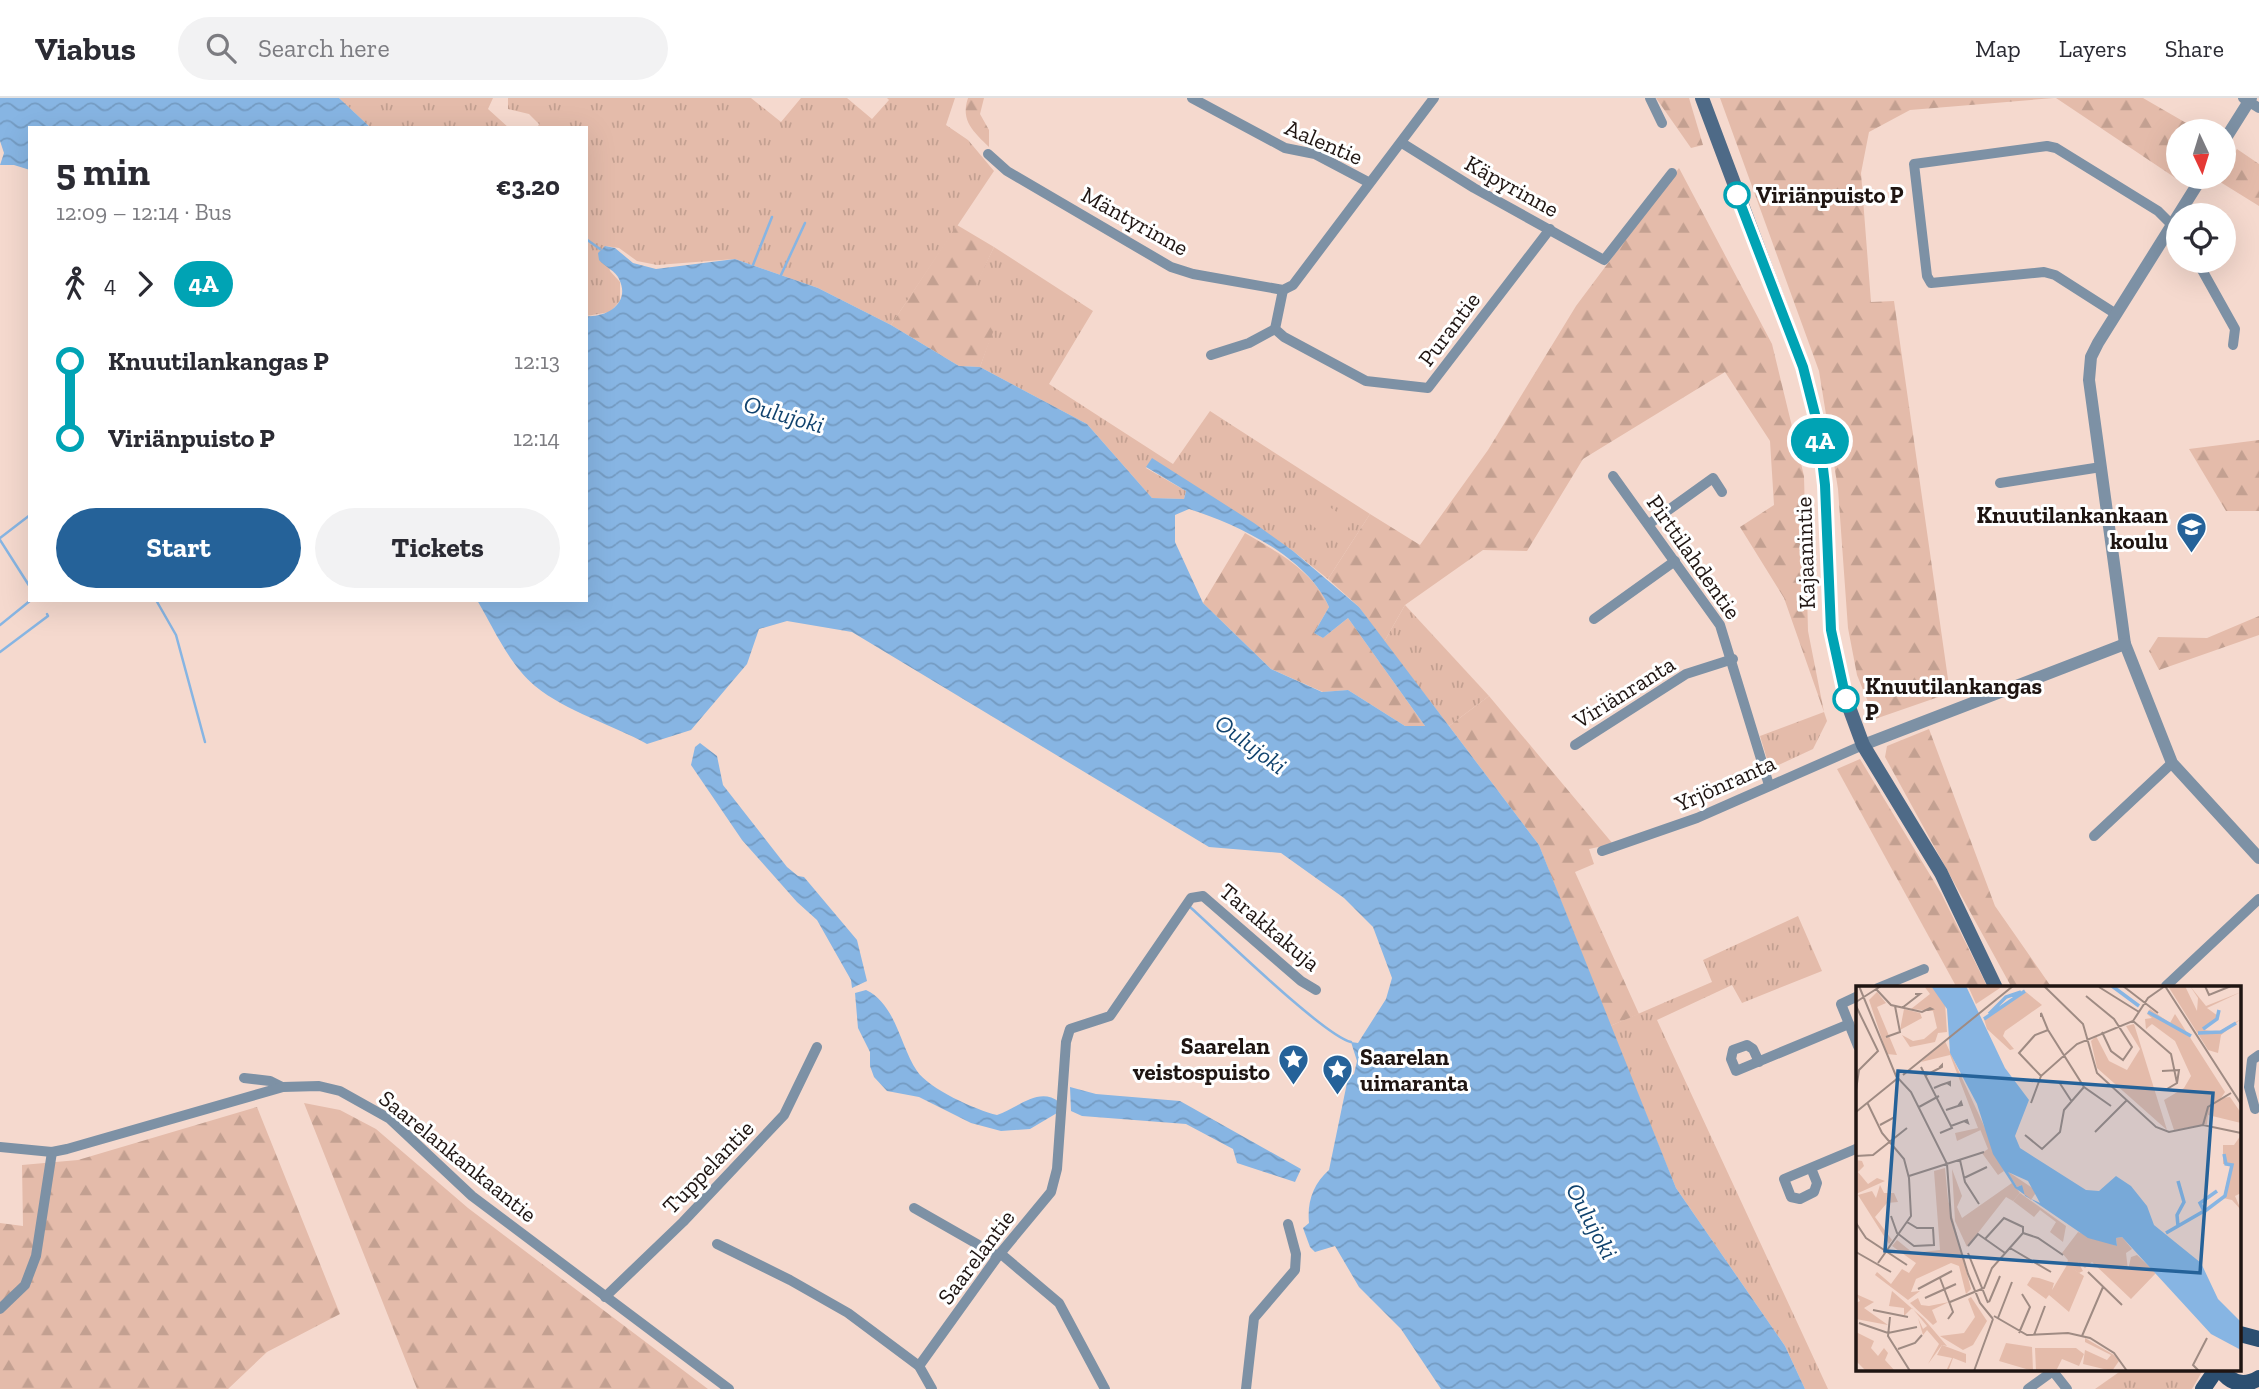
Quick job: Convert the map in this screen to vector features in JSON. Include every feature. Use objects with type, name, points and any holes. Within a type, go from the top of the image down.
[{"type":"main road","name":"Kajaanintie","points":[[1702,98],[1803,367],[1818,426],[1825,485],[1831,630],[1846,699],[1863,745],[1941,873],[1995,986]]},
{"type":"main road","points":[[2203,1389],[2215,1372]]},
{"type":"main road","points":[[2225,1372],[2249,1383]]},
{"type":"main road","points":[[2220,1389],[2249,1383]]},
{"type":"street","name":"Aalentie","points":[[1192,98],[1285,148],[1315,154],[1368,182]]},
{"type":"street","points":[[1212,355],[1250,343],[1275,329],[1283,290],[1293,285],[1348,214],[1368,182],[1402,143],[1434,98]]},
{"type":"street","points":[[1650,98],[1662,123]]},
{"type":"street","points":[[2236,123],[2250,101]]},
{"type":"street","name":"Käpyrinne","points":[[1402,143],[1475,188],[1604,260],[1672,173]]},
{"type":"street","points":[[2116,314],[2055,275],[2044,272],[1931,283],[1927,276],[1914,164],[2047,146],[2056,148],[2158,211],[2166,219]]},
{"type":"street","name":"Mäntyrinne","points":[[988,155],[1006,171],[1171,267],[1194,275],[1283,290]]},
{"type":"street","name":"Purantie","points":[[1275,329],[1366,381],[1428,388],[1550,229]]},
{"type":"street","points":[[2166,242],[2098,343],[2089,368],[2125,644],[2172,763],[2259,858]]},
{"type":"street","points":[[2204,273],[2235,329],[2233,345]]},
{"type":"street","points":[[2000,483],[2101,467]]},
{"type":"street","name":"Pirttilahdentie","points":[[1614,477],[1720,625],[1733,659],[1769,785]]},
{"type":"street","points":[[1649,524],[1713,478],[1722,492]]},
{"type":"street","points":[[1594,619],[1675,561]]},
{"type":"street","points":[[1863,745],[2125,644]]},
{"type":"street","name":"Viriänranta","points":[[1575,745],[1686,674],[1733,659]]},
{"type":"street","name":"Yrjönranta","points":[[1602,851],[1697,818],[1863,745]]},
{"type":"street","points":[[2094,836],[2172,763]]},
{"type":"street","name":"Tarakkakuja","points":[[1199,895],[1301,981],[1317,990]]},
{"type":"street","name":"Saarelantie","points":[[919,1366],[1000,1255],[1051,1192],[1057,1168],[1066,1041],[1070,1029],[1110,1016],[1173,922],[1191,898],[1199,895]]},
{"type":"street","points":[[2166,986],[2259,899]]},
{"type":"street","points":[[1883,986],[1924,969]]},
{"type":"street","points":[[1856,997],[1841,1004],[1856,1041]]},
{"type":"street","points":[[1759,1062],[1849,1024]]},
{"type":"street","name":"Tuppelantie","points":[[605,1297],[682,1222],[784,1115],[817,1047]]},
{"type":"street","points":[[2255,1109],[2249,1087],[2252,1060],[2259,1055]]},
{"type":"street","points":[[244,1078],[270,1081],[283,1087]]},
{"type":"street","name":"Saarelankankaantie","points":[[0,1147],[52,1152],[125,1135],[283,1087],[320,1086],[340,1091],[390,1119],[472,1196],[729,1389]]},
{"type":"street","points":[[1811,1168],[1856,1149]]},
{"type":"street","points":[[0,1310],[25,1285],[36,1256],[52,1152]]},
{"type":"street","points":[[914,1208],[1000,1255],[1059,1303],[1105,1389]]},
{"type":"street","points":[[1246,1389],[1254,1318],[1295,1270],[1296,1254],[1288,1224]]},
{"type":"street","points":[[717,1244],[790,1280],[848,1313],[919,1366],[932,1389]]},
{"type":"street","points":[[2028,1389],[2049,1372]]},
{"type":"street","points":[[2054,1372],[2067,1389]]},
{"type":"green space","points":[[339,98],[493,98],[488,109],[507,126],[369,126]]},
{"type":"green space","points":[[508,98],[751,98],[781,122],[801,98],[847,98],[872,119],[889,100],[887,98],[955,98],[946,125],[968,140],[994,171],[891,325],[818,288],[735,259],[657,265],[637,261],[619,248],[605,246],[610,271],[620,282],[620,301],[610,312],[588,316],[588,126],[538,126],[529,114],[508,109]]},
{"type":"green space","points":[[968,98],[984,98],[980,114],[989,130],[989,147],[967,120]]},
{"type":"green space","points":[[1656,98],[1689,98],[1703,145],[1691,148]]},
{"type":"green space","points":[[1720,98],[2054,98],[1910,110],[1869,132],[1861,173],[1871,302],[1894,301],[1950,693],[1875,719],[1857,675],[1848,628],[1838,489],[1819,371]]},
{"type":"green space","points":[[2056,98],[2143,98],[2179,119],[2166,119],[2166,172]]},
{"type":"green space","points":[[2236,150],[2259,164],[2259,206],[2232,189],[2236,189]]},
{"type":"green space","points":[[1679,168],[1772,344],[1804,476],[1808,631],[1824,712],[1784,598],[1740,527],[1774,505],[1770,441],[1725,372],[1583,459],[1527,551],[1483,550],[1405,605],[1384,642],[1359,607],[1328,579],[1370,514],[1420,545],[1488,450],[1576,306]]},
{"type":"green space","points":[[957,225],[994,247],[974,290],[996,324],[980,367],[959,366],[891,325]]},
{"type":"green space","points":[[994,247],[1093,311],[1049,384],[1173,464],[1210,411],[1370,514],[1328,579],[1293,551],[1152,459],[1146,468],[1186,491],[1184,499],[1152,498],[1087,424],[980,367],[995,324],[973,290]]},
{"type":"green space","points":[[2259,440],[2259,511],[2226,511],[2189,449]]},
{"type":"green space","points":[[1310,494],[1352,522],[1338,543],[1296,515]]},
{"type":"green space","points":[[1245,533],[1294,564],[1322,594],[1329,607],[1314,633],[1323,638],[1348,618],[1425,726],[1405,726],[1348,690],[1323,692],[1271,669],[1203,603]]},
{"type":"green space","points":[[1405,605],[1489,696],[1449,726],[1384,642]]},
{"type":"green space","points":[[2259,616],[2259,635],[2159,670],[2149,651],[2158,637],[2207,638]]},
{"type":"green space","points":[[1489,696],[1613,844],[1589,849],[1594,864],[1575,872],[1639,1014],[1610,1026],[1539,845],[1449,726]]},
{"type":"green space","points":[[1824,712],[1827,721],[1813,749],[1770,769],[1760,736]]},
{"type":"green space","points":[[1929,729],[1995,906],[2051,986],[2011,986],[1885,757],[1887,746]]},
{"type":"green space","points":[[1860,759],[1941,893],[1987,986],[1956,986],[1837,769]]},
{"type":"green space","points":[[1798,916],[1822,971],[1742,1003],[1732,985],[1657,1020],[1828,1389],[1805,1389],[1785,1346],[1676,1188],[1610,1026],[1712,982],[1703,960]]},
{"type":"green space","points":[[304,1103],[340,1110],[376,1129],[468,1208],[708,1389],[417,1389]]},
{"type":"green space","points":[[257,1107],[340,1314],[267,1352],[228,1389],[0,1389],[0,1223],[23,1226],[22,1165],[78,1160]]},
{"type":"green space","points":[[2119,1372],[2202,1372],[2192,1389],[2095,1389]]},
{"type":"water","points":[[0,98],[339,98],[369,126],[28,126],[28,169],[14,165],[0,165],[4,153],[0,141]]},
{"type":"water","name":"Oulujoki","points":[[605,246],[615,248],[633,263],[656,269],[735,259],[818,288],[891,325],[959,366],[980,367],[1087,424],[1152,498],[1184,499],[1186,491],[1146,467],[1152,458],[1293,551],[1359,607],[1539,845],[1676,1188],[1785,1346],[1805,1389],[1441,1389],[1401,1329],[1359,1287],[1335,1246],[1315,1252],[1310,1247],[1303,1228],[1309,1223],[1310,1201],[1315,1187],[1329,1170],[1348,1078],[1354,1074],[1357,1061],[1351,1042],[1358,1043],[1386,999],[1392,978],[1373,927],[1344,898],[1281,853],[1209,847],[852,632],[787,621],[759,629],[747,664],[691,730],[647,744],[575,711],[535,686],[510,657],[478,602],[588,602],[588,316],[609,311],[615,307],[622,295],[618,276],[599,260],[598,253]],"holes":[[[1189,509],[1229,524],[1270,545],[1305,573],[1319,589],[1329,607],[1314,633],[1323,638],[1348,618],[1425,726],[1405,726],[1348,690],[1322,692],[1271,669],[1203,603],[1175,542],[1175,515]]]},
{"type":"water","points":[[700,743],[717,756],[723,785],[787,867],[798,876],[804,877],[857,940],[867,981],[852,988],[851,980],[817,920],[797,902],[742,840],[691,765],[695,747]]},
{"type":"water","points":[[866,990],[876,996],[891,1015],[917,1071],[942,1092],[977,1109],[997,1115],[1028,1100],[1044,1096],[1059,1102],[1057,1113],[1030,1129],[1001,1131],[971,1123],[919,1097],[887,1091],[874,1077],[870,1066],[870,1052],[858,1028],[855,993]]},
{"type":"water","points":[[1070,1087],[1096,1094],[1180,1101],[1301,1169],[1295,1182],[1237,1163],[1233,1149],[1186,1124],[1082,1116],[1071,1111]]},
{"type":"waterway","points":[[753,265],[772,217]]},
{"type":"waterway","points":[[781,275],[805,223]]},
{"type":"waterway","points":[[588,240],[600,249]]},
{"type":"waterway","points":[[0,538],[28,517]]},
{"type":"waterway","points":[[0,540],[28,584]]},
{"type":"waterway","points":[[0,625],[29,602]]},
{"type":"waterway","points":[[157,602],[176,635],[205,742]]},
{"type":"waterway","points":[[0,652],[48,616],[47,614]]},
{"type":"waterway","points":[[1190,907],[1318,1022],[1337,1036],[1351,1042]]},
{"type":"bus line","name":"4A","points":[[1737,195],[1803,367],[1818,426],[1825,485],[1831,630],[1846,699]]},
{"type":"place","name":"Viriänpuisto P","points":[[1737,195]]},
{"type":"place","name":"Knuutilankankaan koulu","points":[[2191,555]]},
{"type":"place","name":"Knuutilankangas P","points":[[1846,699]]},
{"type":"place","name":"Saarelan veistospuisto","points":[[1293,1086]]},
{"type":"place","name":"Saarelan uimaranta","points":[[1337,1097]]}]
